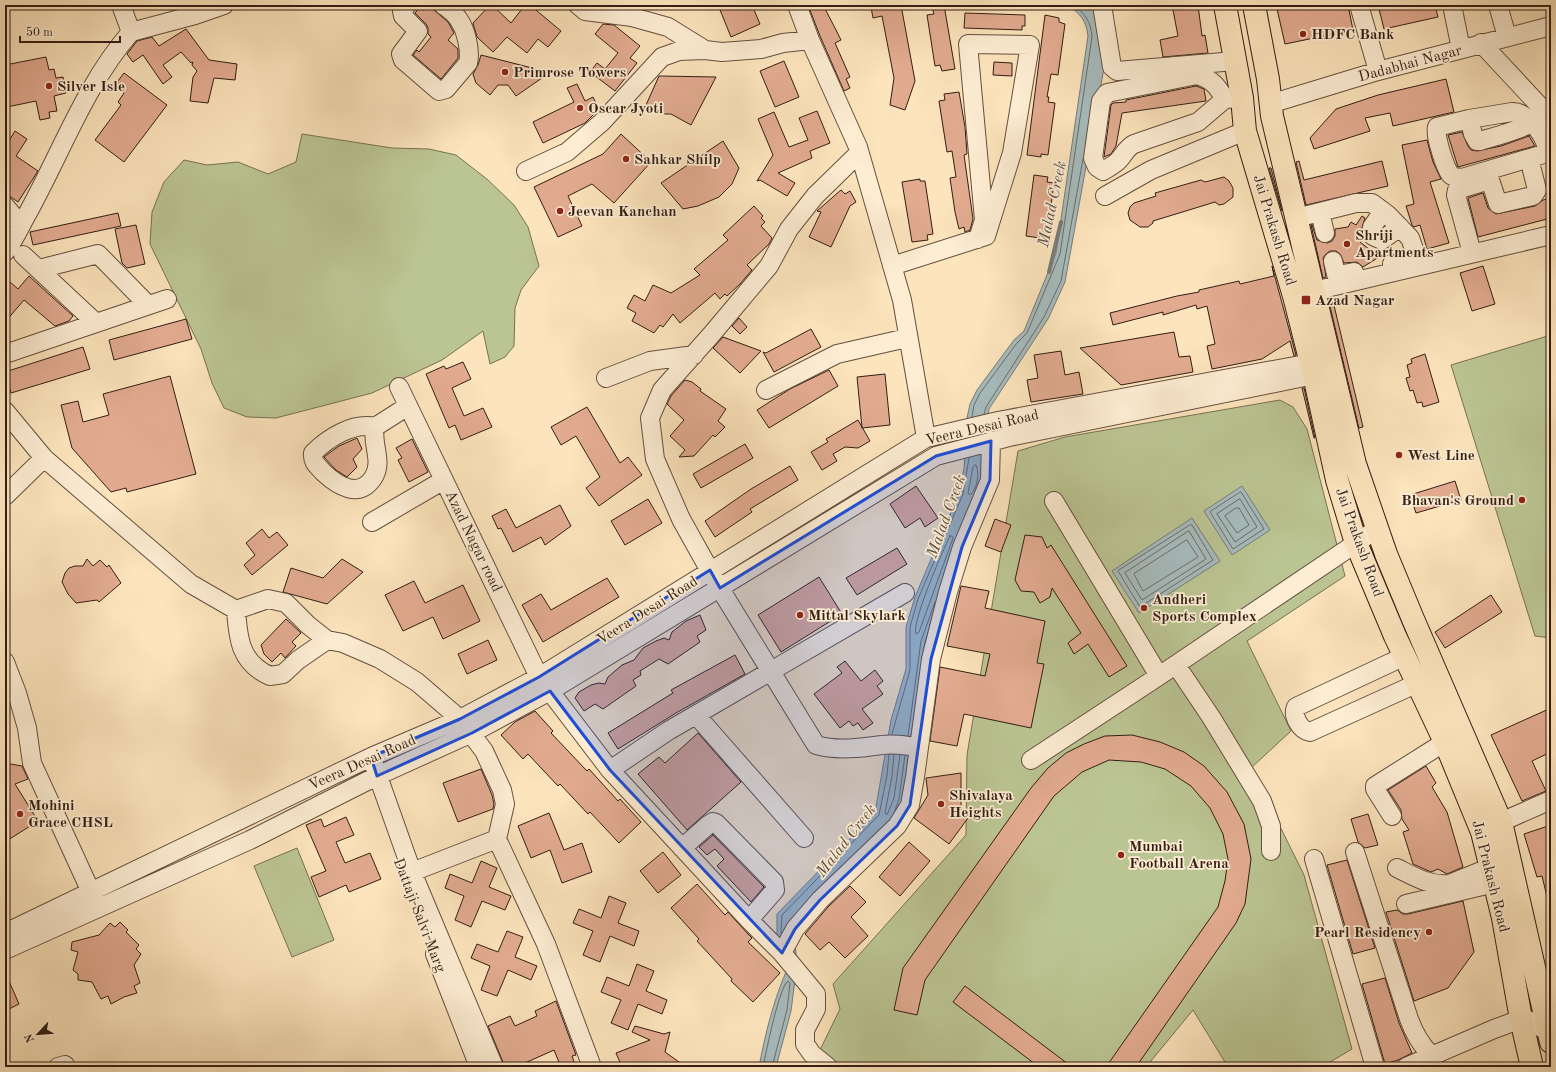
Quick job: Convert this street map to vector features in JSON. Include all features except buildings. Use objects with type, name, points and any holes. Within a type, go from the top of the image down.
[{"type":"main road","name":"Jai Prakash Road","points":[[1225,5],[1235,61],[1233,98],[1304,293],[1354,464],[1377,529],[1413,619],[1501,822],[1550,1034]]},
{"type":"main road","name":"Jai Prakash Road","points":[[1254,5],[1268,79],[1270,104],[1296,218],[1313,369],[1337,480],[1356,543],[1478,818],[1504,918],[1521,1019],[1532,1067]]},
{"type":"street","points":[[121,5],[131,32]]},
{"type":"street","points":[[5,252],[112,55],[131,32],[195,15],[224,5]]},
{"type":"street","points":[[407,5],[402,11],[403,16],[418,31],[401,54],[403,60],[439,91],[443,91],[468,63],[469,51],[459,20],[442,5]]},
{"type":"street","points":[[578,5],[585,11],[632,17],[668,27],[705,50]]},
{"type":"street","points":[[797,5],[810,40],[859,153],[902,300],[907,338],[926,438]]},
{"type":"street","points":[[1102,5],[1112,67],[1117,72],[1235,61]]},
{"type":"street","points":[[1359,5],[1378,71]]},
{"type":"street","points":[[1452,5],[1461,49]]},
{"type":"street","points":[[1498,5],[1507,37]]},
{"type":"street","name":"Dadabhai Nagar","points":[[1270,104],[1378,71],[1551,26]]},
{"type":"street","points":[[526,171],[567,152],[602,122],[662,58],[678,51],[705,50],[722,52],[761,48],[810,40]]},
{"type":"street","points":[[1481,43],[1544,118],[1547,153],[1462,178],[1455,177],[1449,173],[1435,132],[1437,127],[1440,125],[1515,112],[1544,118]]},
{"type":"street","points":[[892,266],[978,239],[986,236],[1012,153],[1030,45],[968,44],[984,220],[978,239]]},
{"type":"street","points":[[1197,75],[1209,79],[1233,98],[1198,122],[1129,146],[1118,160],[1109,168],[1100,170],[1096,168],[1093,158],[1101,101],[1107,93],[1197,75]]},
{"type":"street","points":[[1469,119],[1474,137],[1480,141],[1544,118]]},
{"type":"street","points":[[1105,196],[1151,170],[1246,131]]},
{"type":"street","points":[[859,153],[815,196],[789,229],[769,266],[694,355],[662,390],[650,418],[655,459],[681,519],[770,671],[816,745],[825,747],[879,748],[915,751]]},
{"type":"street","points":[[1471,247],[1456,195],[1457,190],[1551,165]]},
{"type":"street","points":[[1490,180],[1498,204],[1532,196],[1537,190],[1532,170]]},
{"type":"street","points":[[1296,218],[1363,202],[1372,203],[1400,227],[1410,238],[1414,249],[1410,260],[1304,293]]},
{"type":"street","points":[[5,206],[21,225]]},
{"type":"street","points":[[1383,211],[1372,227],[1373,236],[1382,240],[1400,227]]},
{"type":"street","points":[[1320,212],[1325,233]]},
{"type":"street","points":[[1333,261],[1336,274],[1355,276],[1471,247],[1551,222]]},
{"type":"street","points":[[1471,247],[1551,235]]},
{"type":"street","points":[[39,269],[98,254],[148,305]]},
{"type":"street","points":[[23,255],[95,322]]},
{"type":"street","points":[[5,354],[95,322],[167,299]]},
{"type":"street","points":[[766,390],[837,354],[907,338]]},
{"type":"street","points":[[606,378],[650,361],[694,355]]},
{"type":"street","points":[[5,950],[94,900],[250,840],[373,778],[472,733],[544,684],[720,587],[936,456],[988,442],[1313,369]]},
{"type":"street","name":"Veera Desai Road","points":[[5,933],[94,900],[242,818],[367,760],[544,684],[710,570],[926,438],[998,421],[1313,369]]},
{"type":"street","name":"Azad Nagar road","points":[[399,387],[544,684],[610,770],[748,920],[782,953],[816,994],[816,1009],[805,1030],[805,1044],[812,1054],[828,1067]]},
{"type":"street","points":[[375,427],[408,406]]},
{"type":"street","points":[[5,411],[44,458],[191,584],[236,610],[268,599],[286,603],[308,625],[327,640],[343,642],[380,659],[417,682],[460,719],[484,751],[502,790],[505,804],[497,839],[546,944],[592,1067]]},
{"type":"street","points":[[782,953],[795,929],[820,900],[897,826],[910,805],[915,751],[931,659],[948,592],[962,547],[990,480],[988,442]]},
{"type":"street","points":[[5,496],[44,458]]},
{"type":"street","points":[[372,522],[444,480]]},
{"type":"street","points":[[1054,500],[1159,676]]},
{"type":"street","points":[[1030,760],[1176,665],[1377,529]]},
{"type":"street","points":[[610,770],[668,731],[904,593]]},
{"type":"street","points":[[236,610],[238,637],[243,651],[252,664],[270,676],[283,674],[298,660],[327,640]]},
{"type":"street","points":[[1405,656],[1296,707],[1295,715],[1301,728],[1310,732],[1418,683]]},
{"type":"street","points":[[5,662],[17,693],[27,728],[32,763],[94,900]]},
{"type":"street","points":[[1176,665],[1211,717],[1262,802],[1271,826],[1271,851]]},
{"type":"street","points":[[1378,669],[1390,696]]},
{"type":"street","points":[[696,715],[804,838]]},
{"type":"street","points":[[1392,816],[1375,789],[1375,786],[1445,742]]},
{"type":"street","name":"Dattaji Salvi Marg","points":[[367,760],[479,1067]]},
{"type":"street","name":"Dattaji Salvi Marg","points":[[373,778],[494,1067]]},
{"type":"street","points":[[1501,822],[1551,800]]},
{"type":"street","points":[[682,848],[708,824],[713,822],[716,823],[774,882],[775,890],[748,920]]},
{"type":"street","points":[[412,872],[497,839]]},
{"type":"street","points":[[1355,852],[1406,1013],[1415,1035],[1430,1061]]},
{"type":"street","points":[[1314,859],[1375,1067]]},
{"type":"street","points":[[1397,868],[1419,880],[1442,884],[1493,875]]},
{"type":"street","points":[[1406,904],[1493,875]]},
{"type":"street","points":[[1406,1067],[1430,1061],[1521,1019],[1528,1020],[1550,1034]]},
{"type":"street","points":[[58,1067],[64,1064],[66,1067]]},
{"type":"highlighted area","points":[[991,441],[990,480],[962,547],[931,659],[910,805],[897,826],[820,900],[795,929],[782,953],[610,770],[550,691],[472,733],[377,776],[371,757],[460,719],[539,677],[710,570],[720,588],[936,456]]},
{"type":"green space","points":[[302,134],[392,148],[429,149],[456,155],[488,180],[514,205],[528,227],[539,266],[521,290],[515,308],[514,346],[505,357],[490,364],[483,331],[442,360],[372,393],[276,418],[247,417],[224,408],[212,383],[201,349],[150,244],[152,212],[164,182],[184,160],[207,165],[238,162],[268,174],[296,162]]},
{"type":"green space","name":"Bhavan's Ground","points":[[1551,335],[1551,638],[1535,636],[1451,365]]},
{"type":"green space","points":[[1280,400],[1293,407],[1307,429],[1345,576],[1247,641],[1291,731],[1251,768],[1304,875],[1352,1049],[1322,1067],[1228,1067],[1193,1010],[1146,1067],[840,1067],[818,1054],[840,1009],[833,984],[966,835],[967,755],[1018,451],[1065,437]]},
{"type":"green space","points":[[297,848],[334,940],[292,957],[254,866]]},
{"type":"water","points":[[1067,5],[1094,5],[1108,46],[1065,282],[1048,319],[989,409],[985,431],[984,449],[987,475],[925,641],[903,800],[896,821],[791,927],[796,952],[796,972],[791,1011],[776,1067],[759,1067],[770,1019],[786,972],[777,945],[777,914],[875,813],[891,720],[906,669],[906,627],[915,597],[959,493],[964,469],[967,418],[970,404],[977,390],[1014,340],[1024,331],[1056,253],[1088,36],[1086,26],[1082,18],[1076,11]]},
{"type":"water","points":[[1242,486],[1270,530],[1232,555],[1204,511]]},
{"type":"water","points":[[1192,518],[1220,561],[1139,613],[1112,571]]},
{"type":"waterway","name":"Malad Creek","points":[[1049,272],[1061,222]]},
{"type":"place","name":"HDFC Bank","points":[[1303,34]]},
{"type":"place","name":"Primrose Towers","points":[[505,72]]},
{"type":"place","name":"Silver Isle","points":[[49,86]]},
{"type":"place","name":"Oscar Jyoti","points":[[580,108]]},
{"type":"place","name":"Sahkar Shilp","points":[[626,159]]},
{"type":"place","name":"Jeevan Kanchan","points":[[560,211]]},
{"type":"place","name":"Shriji Apartments","points":[[1347,244]]},
{"type":"place","name":"Azad Nagar","points":[[1306,300]]},
{"type":"place","name":"West Line","points":[[1399,455]]},
{"type":"place","name":"Bhavan's Ground","points":[[1522,500]]},
{"type":"place","name":"Andheri Sports Complex","points":[[1144,608]]},
{"type":"place","name":"Mittal Skylark","points":[[800,615]]},
{"type":"place","name":"Shivalaya Heights","points":[[941,804]]},
{"type":"place","name":"Mohini Grace CHSL","points":[[20,814]]},
{"type":"place","name":"Mumbai Football Arena","points":[[1121,855]]},
{"type":"place","name":"Pearl Residency","points":[[1429,932]]}]
